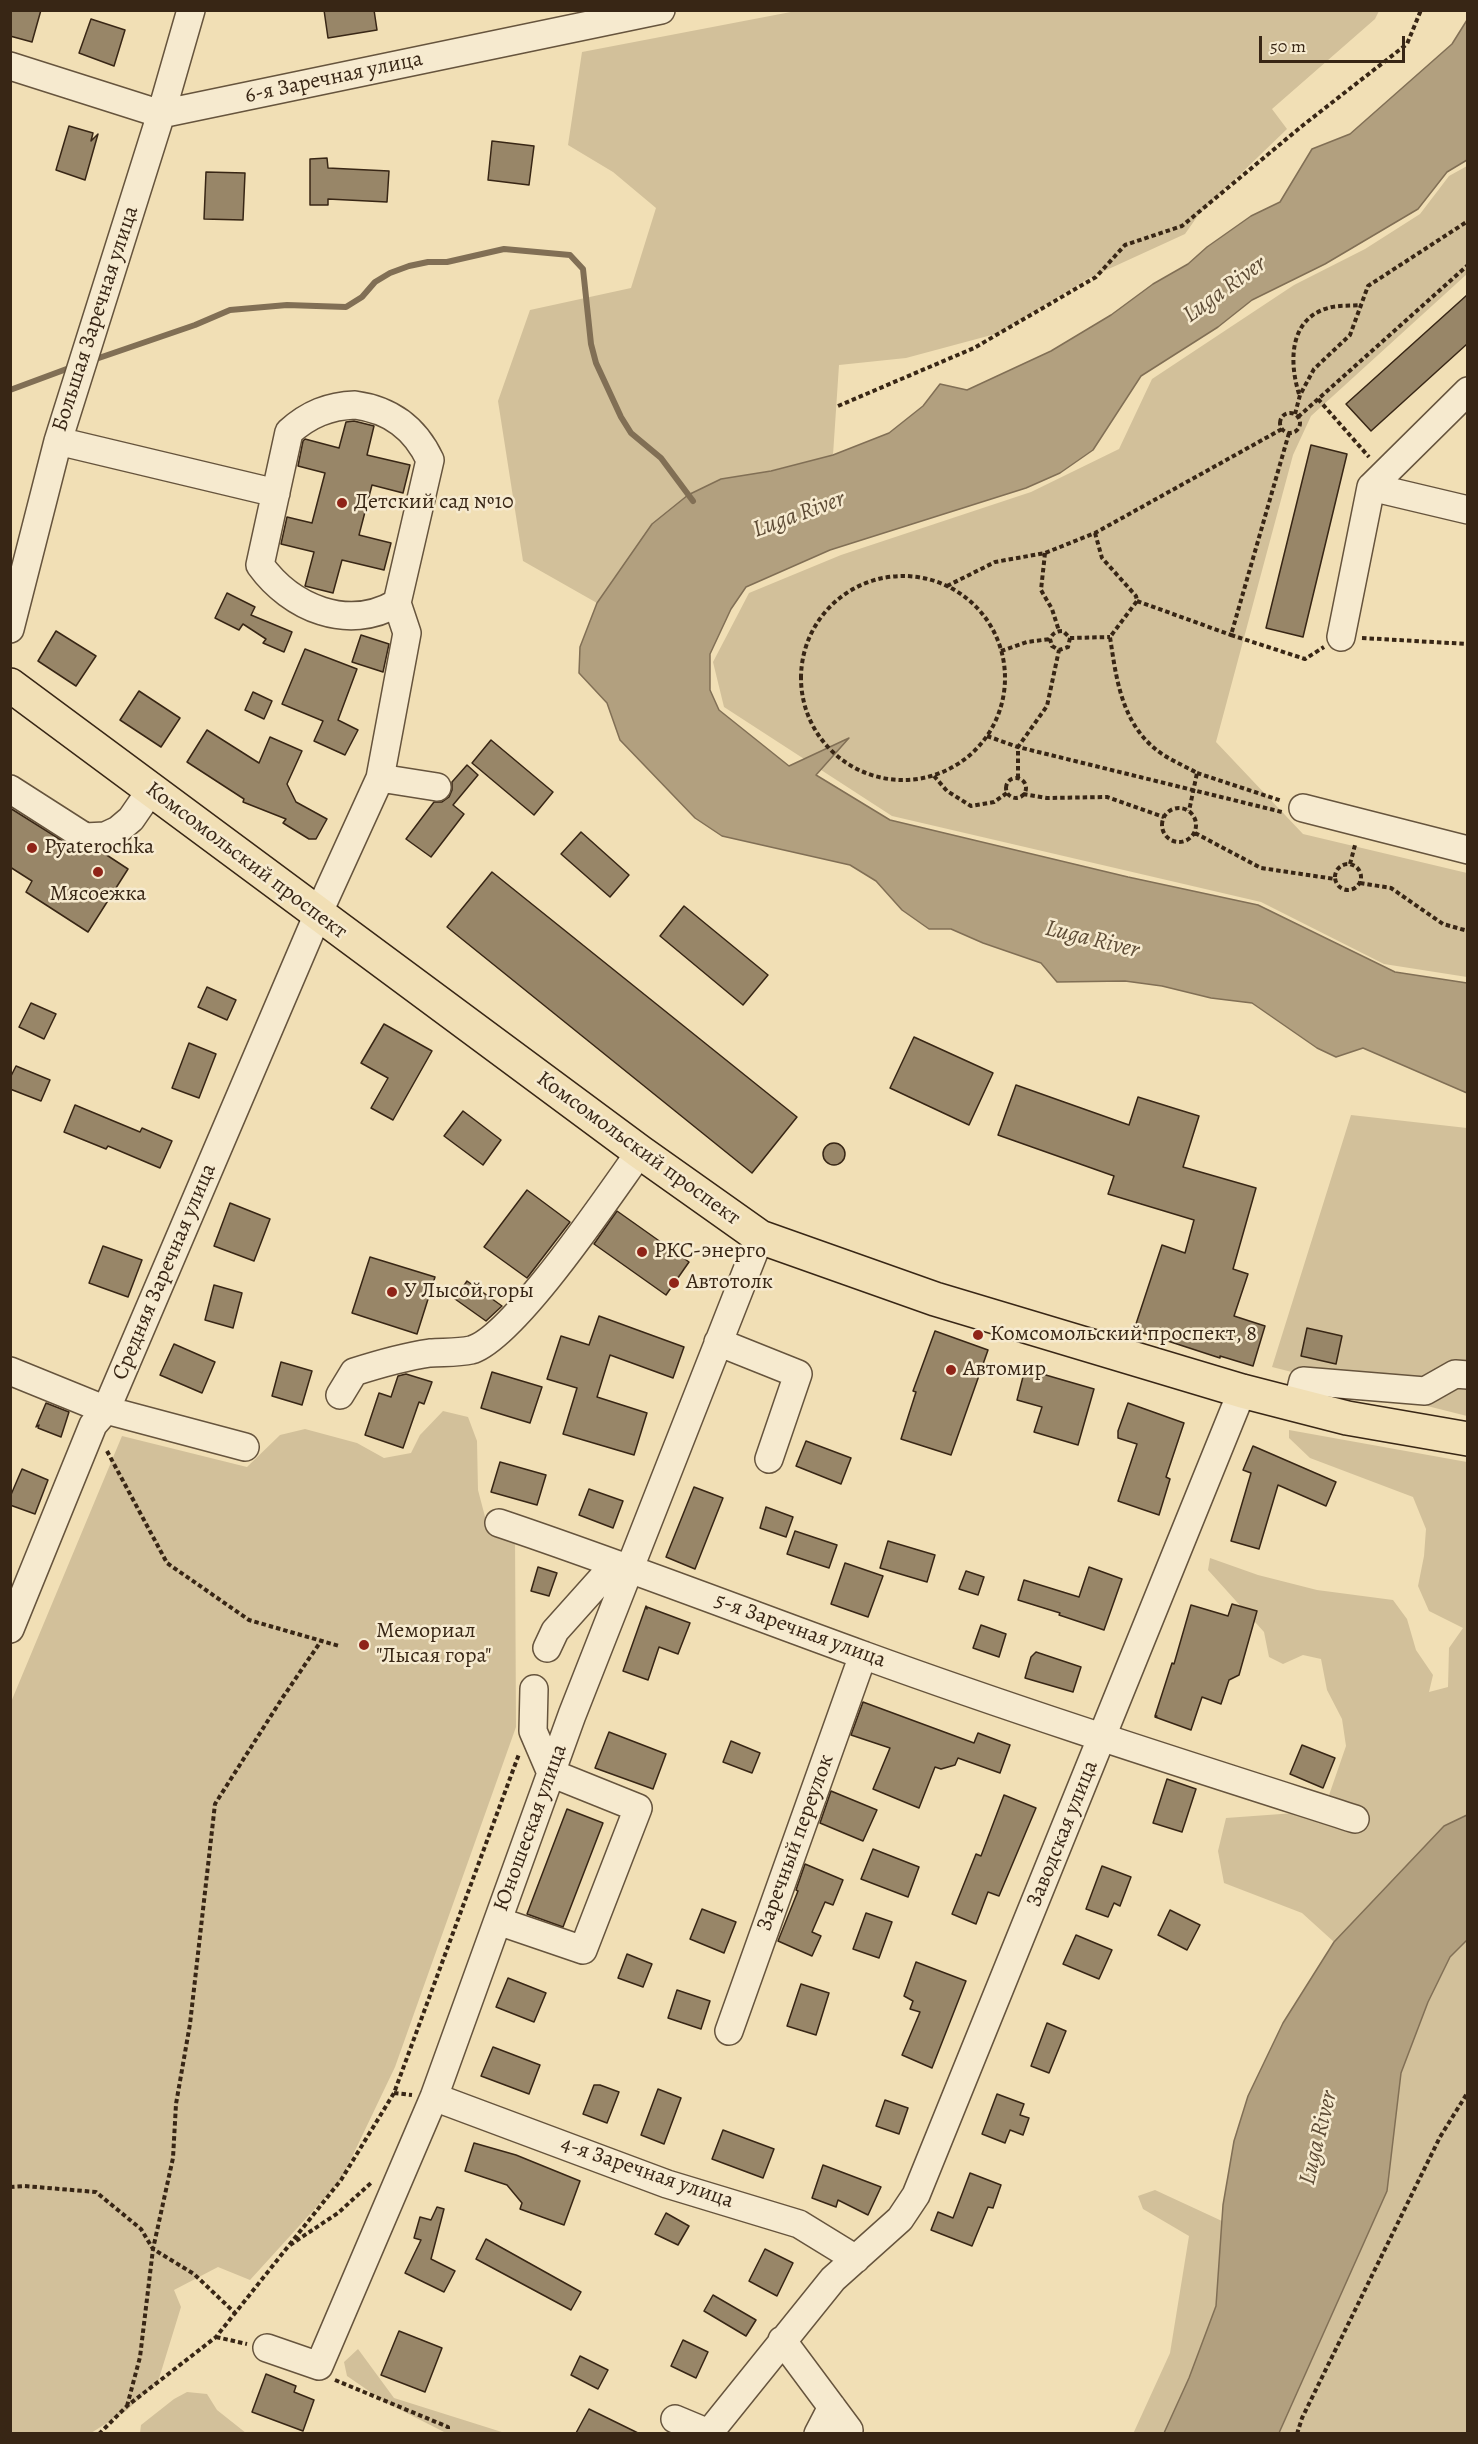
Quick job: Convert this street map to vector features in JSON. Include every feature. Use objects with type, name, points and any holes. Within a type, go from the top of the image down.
[{"type":"main road","name":"Комсомольский проспект","points":[[10,685],[640,1152],[760,1237],[935,1299],[1242,1391],[1347,1418],[1467,1439]]},
{"type":"street","name":"Большая Заречная улица","points":[[10,629],[58,441],[161,114],[190,10]]},
{"type":"street","name":"6-я Заречная улица","points":[[10,66],[161,114],[661,10]]},
{"type":"street","points":[[1341,637],[1377,480],[1467,391]]},
{"type":"street","points":[[355,405],[383,411],[407,426],[430,460],[397,603],[383,611],[367,615],[335,614],[305,605],[280,588],[260,565],[289,432],[312,414],[333,407],[355,405]]},
{"type":"street","points":[[58,441],[276,493]]},
{"type":"street","points":[[1377,480],[1467,510]]},
{"type":"street","name":"Средняя Заречная улица","points":[[10,1629],[318,914],[380,778],[407,633],[397,603]]},
{"type":"street","points":[[380,778],[436,787]]},
{"type":"street","points":[[10,789],[86,837],[105,836],[118,830],[131,819],[151,790]]},
{"type":"street","points":[[1298,811],[1467,850]]},
{"type":"street","points":[[340,1395],[354,1372],[390,1360],[430,1353],[472,1350],[491,1338],[513,1320],[589,1224],[640,1152]]},
{"type":"street","name":"Юношеская улица","points":[[319,2366],[434,2097],[551,1773],[760,1237]]},
{"type":"street","points":[[718,1342],[798,1374],[769,1459]]},
{"type":"street","points":[[10,1371],[100,1417],[245,1447]]},
{"type":"street","points":[[1297,1405],[1303,1381],[1425,1391],[1455,1374],[1467,1375]]},
{"type":"street","name":"Заводская улица","points":[[710,2433],[833,2279],[900,2219],[916,2195],[1242,1391]]},
{"type":"street","name":"5-я Заречная улица","points":[[499,1523],[630,1567],[863,1655],[1102,1738],[1355,1820]]},
{"type":"street","points":[[547,1648],[555,1632],[606,1574],[630,1567]]},
{"type":"street","name":"Заречный переулок","points":[[729,2031],[863,1655]]},
{"type":"street","points":[[498,1921],[583,1950],[638,1808],[551,1773],[533,1731],[534,1689]]},
{"type":"street","name":"4-я Заречная улица","points":[[434,2097],[667,2184],[799,2224],[856,2259]]},
{"type":"street","points":[[782,2340],[849,2430]]},
{"type":"street","points":[[267,2348],[319,2366]]},
{"type":"street","points":[[818,2433],[832,2407]]},
{"type":"street","points":[[675,2419],[710,2433]]},
{"type":"path","points":[[838,406],[974,348],[1096,277],[1125,245],[1182,226],[1302,126],[1407,44],[1421,10]]},
{"type":"path","points":[[1297,415],[1291,412],[1283,414],[1279,422],[1282,429],[1289,433],[1296,431],[1299,427],[1297,415],[1300,395],[1314,369],[1350,335],[1368,286],[1467,221]]},
{"type":"path","points":[[1297,415],[1318,399],[1467,265]]},
{"type":"path","points":[[1300,395],[1293,376],[1292,352],[1298,333],[1314,314],[1330,307],[1361,305]]},
{"type":"path","points":[[1318,399],[1377,480]]},
{"type":"path","points":[[947,586],[995,562],[1045,553],[1095,533],[1282,429]]},
{"type":"path","points":[[1231,635],[1289,433]]},
{"type":"path","points":[[1095,533],[1102,558],[1136,596],[1137,601]]},
{"type":"path","points":[[1045,553],[1041,590],[1052,609],[1059,631]]},
{"type":"path","points":[[914,577],[947,586],[971,602],[990,624],[1001,651],[1005,680],[1000,709],[987,736],[972,753],[954,767],[934,776],[905,780],[877,777],[850,766],[824,744],[807,714],[800,680],[805,646],[822,615],[847,592],[879,579],[914,577]]},
{"type":"path","points":[[1137,601],[1305,659],[1341,637],[1467,644]]},
{"type":"path","points":[[1137,601],[1110,637],[1117,684],[1124,707],[1137,730],[1154,749],[1197,773],[1298,811]]},
{"type":"path","points":[[1001,651],[1027,642],[1050,639],[1054,633],[1059,631],[1063,631],[1070,638],[1110,637]]},
{"type":"path","points":[[1059,651],[1068,647],[1070,638]]},
{"type":"path","points":[[1050,639],[1052,646],[1059,651]]},
{"type":"path","points":[[1023,794],[1025,785],[1018,778],[1018,747],[1047,705],[1059,651]]},
{"type":"path","points":[[987,736],[1018,747],[1298,811]]},
{"type":"path","points":[[1189,811],[1197,773]]},
{"type":"path","points":[[934,776],[947,791],[971,806],[994,802],[1007,794]]},
{"type":"path","points":[[1018,778],[1012,779],[1005,786],[1007,794],[1014,798],[1023,794],[1047,798],[1107,797],[1164,816]]},
{"type":"path","points":[[1181,808],[1189,811],[1194,817],[1196,833],[1184,842],[1170,840],[1162,827],[1164,816],[1173,809],[1181,808]]},
{"type":"path","points":[[1196,833],[1261,868],[1335,879]]},
{"type":"path","points":[[1350,864],[1356,843]]},
{"type":"path","points":[[1350,864],[1355,866],[1360,873],[1360,883],[1354,889],[1348,890],[1339,887],[1335,879],[1336,871],[1342,865],[1350,864]]},
{"type":"path","points":[[1360,883],[1391,888],[1443,924],[1467,931]]},
{"type":"path","points":[[100,1417],[167,1563],[249,1620],[339,1646]]},
{"type":"path","points":[[127,2406],[140,2357],[153,2249],[173,2158],[176,2104],[190,2024],[215,1804],[280,1700],[321,1641]]},
{"type":"path","points":[[99,2433],[127,2406],[216,2337],[341,2180],[394,2093],[509,1779],[523,1745],[533,1731]]},
{"type":"path","points":[[1297,2433],[1302,2418],[1440,2137],[1467,2092]]},
{"type":"path","points":[[285,2249],[338,2213],[377,2178]]},
{"type":"path","points":[[10,2187],[24,2186],[96,2192],[141,2229],[153,2249],[194,2274],[235,2313]]},
{"type":"path","points":[[216,2337],[267,2348]]},
{"type":"path","points":[[319,2366],[332,2379],[448,2427],[448,2433]]},
{"type":"shaded area","points":[[796,11],[1379,11],[1375,19],[1272,109],[1287,129],[1199,214],[1185,234],[1089,278],[999,333],[906,358],[839,365],[833,455],[770,471],[721,479],[618,572],[597,603],[523,561],[498,401],[530,310],[631,288],[656,208],[613,172],[568,145],[582,52]]},
{"type":"shaded area","points":[[1467,166],[1467,274],[1311,416],[1293,455],[1216,742],[1303,834],[1467,873],[1467,977],[1384,964],[1261,902],[892,816],[724,707],[713,662],[749,593],[841,555],[1031,492],[1119,449],[1152,379],[1294,285],[1365,249],[1420,214],[1449,176]]},
{"type":"shaded area","points":[[1351,1115],[1467,1128],[1467,1416],[1272,1367]]},
{"type":"shaded area","points":[[443,1411],[468,1417],[477,1441],[478,1490],[488,1528],[515,1534],[516,1727],[395,2067],[341,2180],[250,2280],[218,2267],[174,2290],[181,2307],[157,2385],[153,2386],[126,2411],[91,2433],[11,2434],[11,1702],[122,1436],[247,1467],[280,1435],[305,1429],[357,1443],[384,1458],[411,1453],[420,1435]]},
{"type":"shaded area","points":[[1289,1430],[1467,1462],[1467,1815],[1444,1826],[1334,1942],[1302,1913],[1224,1883],[1218,1851],[1226,1818],[1295,1813],[1327,1801],[1346,1746],[1342,1719],[1327,1690],[1321,1659],[1303,1655],[1283,1664],[1269,1657],[1264,1632],[1208,1570],[1210,1558],[1258,1575],[1317,1590],[1393,1600],[1407,1619],[1416,1650],[1433,1675],[1429,1692],[1448,1687],[1449,1648],[1463,1628],[1429,1611],[1418,1586],[1426,1529],[1413,1497],[1310,1458],[1289,1438]]},
{"type":"shaded area","points":[[1467,1940],[1467,2433],[1279,2434],[1387,2191],[1401,2073],[1428,2002],[1450,1957]]},
{"type":"shaded area","points":[[1155,2190],[1222,2221],[1216,2306],[1189,2378],[1164,2433],[1133,2434],[1170,2353],[1189,2236],[1143,2209],[1138,2196]]},
{"type":"shaded area","points":[[358,2349],[394,2398],[505,2433],[444,2433],[385,2402],[347,2376],[344,2362]]},
{"type":"shaded area","points":[[187,2392],[207,2394],[217,2410],[246,2433],[140,2433],[141,2425],[174,2399]]},
{"type":"water","name":"Luga River","points":[[1467,20],[1467,160],[1447,172],[1418,209],[1325,264],[1252,300],[1218,327],[1141,376],[1093,450],[1060,473],[1026,488],[830,550],[746,587],[731,609],[710,654],[710,690],[719,710],[789,766],[849,738],[816,775],[890,820],[1128,877],[1258,905],[1395,972],[1467,983],[1467,1093],[1363,1048],[1336,1057],[1317,1048],[1252,1003],[1211,998],[1162,986],[1125,981],[1057,982],[1041,963],[951,929],[929,929],[902,910],[876,881],[850,865],[722,836],[695,818],[620,740],[607,703],[579,673],[580,647],[597,603],[652,524],[688,495],[721,479],[771,471],[833,455],[889,433],[923,406],[940,384],[967,390],[1051,351],[1111,315],[1153,284],[1188,264],[1207,247],[1251,216],[1280,202],[1312,149],[1350,134],[1452,44]]},
{"type":"water","name":"Luga River","points":[[1467,1815],[1467,1940],[1450,1957],[1428,2002],[1401,2073],[1387,2191],[1279,2433],[1164,2433],[1189,2378],[1216,2306],[1223,2205],[1234,2141],[1248,2096],[1283,2023],[1334,1942],[1444,1826]]},
{"type":"building","points":[[10,10],[41,10],[32,42],[10,36]]},
{"type":"building","points":[[324,10],[374,10],[377,30],[328,38]]},
{"type":"building","points":[[91,19],[125,30],[114,66],[79,53]]},
{"type":"building","points":[[69,126],[93,133],[91,141],[98,134],[85,180],[56,170]]},
{"type":"building","points":[[492,141],[534,146],[529,185],[488,180]]},
{"type":"building","points":[[327,158],[328,168],[389,171],[387,202],[328,199],[328,205],[310,205],[310,159]]},
{"type":"building","points":[[206,172],[245,173],[243,220],[204,219]]},
{"type":"building","points":[[1467,295],[1467,344],[1371,431],[1346,404]]},
{"type":"building","name":"Детский сад №10","points":[[354,421],[374,426],[367,455],[410,465],[403,493],[372,485],[359,535],[391,543],[384,570],[342,560],[333,593],[305,586],[314,552],[281,544],[287,517],[312,523],[325,473],[298,466],[303,441],[305,439],[339,448],[346,422]]},
{"type":"building","points":[[1311,445],[1347,454],[1303,637],[1266,628]]},
{"type":"building","points":[[227,593],[255,607],[251,615],[292,632],[284,652],[263,643],[266,639],[243,624],[239,630],[215,618]]},
{"type":"building","points":[[56,631],[96,656],[76,686],[38,661]]},
{"type":"building","points":[[361,635],[389,644],[383,672],[352,662]]},
{"type":"building","points":[[305,649],[357,669],[338,720],[358,730],[345,755],[314,741],[323,721],[282,704]]},
{"type":"building","points":[[139,691],[180,718],[161,747],[120,720]]},
{"type":"building","points":[[253,692],[272,701],[264,719],[245,710]]},
{"type":"building","points":[[207,730],[259,763],[270,737],[302,751],[287,784],[296,802],[327,819],[316,839],[309,839],[283,823],[286,819],[243,802],[244,799],[187,762]]},
{"type":"building","points":[[491,740],[553,792],[534,815],[472,763]]},
{"type":"building","points":[[467,765],[478,775],[453,805],[464,814],[431,857],[406,839],[434,802],[442,802],[449,797],[452,782]]},
{"type":"building","points":[[10,808],[77,850],[86,853],[102,852],[128,869],[88,932],[26,892],[32,881],[10,867]]},
{"type":"building","points":[[581,832],[629,875],[610,897],[561,854]]},
{"type":"building","points":[[492,872],[797,1117],[752,1173],[447,927]]},
{"type":"building","points":[[684,906],[768,975],[743,1005],[660,936]]},
{"type":"building","points":[[207,987],[236,1000],[227,1020],[198,1007]]},
{"type":"building","points":[[31,1003],[56,1014],[44,1039],[19,1027]]},
{"type":"building","points":[[384,1024],[432,1051],[393,1120],[371,1108],[388,1078],[361,1063]]},
{"type":"building","points":[[914,1037],[993,1073],[969,1125],[890,1088]]},
{"type":"building","points":[[189,1043],[216,1054],[199,1098],[172,1088]]},
{"type":"building","points":[[16,1066],[50,1080],[41,1101],[10,1089],[10,1078]]},
{"type":"building","points":[[1016,1085],[1129,1125],[1138,1097],[1199,1116],[1183,1167],[1256,1188],[1233,1269],[1248,1274],[1234,1316],[1265,1326],[1253,1366],[1220,1356],[1220,1358],[1134,1330],[1162,1245],[1185,1253],[1194,1220],[1108,1194],[1114,1176],[998,1135]]},
{"type":"building","points":[[75,1105],[140,1132],[142,1128],[172,1141],[160,1168],[108,1146],[106,1149],[64,1132]]},
{"type":"building","points":[[463,1111],[501,1140],[483,1165],[444,1136]]},
{"type":"building","points":[[834,1143],[842,1146],[845,1154],[842,1162],[834,1165],[826,1162],[823,1154],[826,1146]]},
{"type":"building","points":[[527,1190],[570,1222],[527,1278],[484,1247]]},
{"type":"building","points":[[230,1203],[270,1219],[254,1261],[214,1246]]},
{"type":"building","points":[[617,1211],[689,1262],[666,1295],[594,1244]]},
{"type":"building","points":[[103,1246],[142,1260],[128,1297],[89,1283]]},
{"type":"building","points":[[370,1257],[435,1277],[417,1334],[352,1313]]},
{"type":"building","points":[[467,1281],[502,1306],[486,1321],[455,1299]]},
{"type":"building","points":[[214,1285],[242,1293],[233,1328],[205,1320]]},
{"type":"building","points":[[599,1316],[684,1347],[673,1378],[610,1355],[597,1397],[647,1413],[634,1455],[563,1434],[577,1388],[547,1379],[561,1336],[589,1345]]},
{"type":"building","points":[[1307,1328],[1342,1336],[1336,1364],[1301,1356]]},
{"type":"building","points":[[935,1331],[988,1350],[951,1455],[901,1439],[916,1392],[913,1391]]},
{"type":"building","points":[[174,1344],[215,1362],[202,1393],[160,1375]]},
{"type":"building","points":[[281,1362],[312,1371],[302,1405],[272,1396]]},
{"type":"building","points":[[1025,1369],[1094,1389],[1078,1445],[1034,1432],[1042,1407],[1017,1400]]},
{"type":"building","points":[[492,1372],[542,1387],[530,1423],[481,1408]]},
{"type":"building","points":[[406,1374],[432,1382],[424,1404],[419,1402],[403,1448],[365,1435],[379,1393],[391,1397],[398,1376]]},
{"type":"building","points":[[46,1403],[69,1412],[61,1437],[38,1428],[39,1425],[36,1427]]},
{"type":"building","points":[[1128,1403],[1184,1423],[1166,1477],[1170,1479],[1159,1515],[1118,1501],[1137,1444],[1118,1438],[1118,1431]]},
{"type":"building","points":[[806,1441],[851,1458],[841,1484],[796,1466]]},
{"type":"building","points":[[1253,1446],[1336,1482],[1326,1506],[1278,1485],[1259,1549],[1231,1541],[1251,1473],[1243,1470]]},
{"type":"building","points":[[500,1462],[546,1475],[537,1505],[491,1492]]},
{"type":"building","points":[[22,1469],[48,1480],[35,1514],[10,1505],[10,1497]]},
{"type":"building","points":[[694,1487],[723,1498],[695,1569],[666,1557]]},
{"type":"building","points":[[589,1489],[623,1501],[613,1528],[579,1515]]},
{"type":"building","points":[[766,1507],[793,1517],[786,1537],[760,1528]]},
{"type":"building","points":[[795,1531],[837,1545],[829,1568],[787,1554]]},
{"type":"building","points":[[888,1541],[935,1555],[927,1582],[880,1568]]},
{"type":"building","points":[[845,1563],[883,1576],[868,1617],[831,1604]]},
{"type":"building","points":[[538,1567],[557,1573],[549,1596],[531,1591]]},
{"type":"building","points":[[1089,1567],[1122,1579],[1104,1630],[1018,1600],[1024,1580],[1079,1597]]},
{"type":"building","points":[[966,1571],[984,1577],[978,1595],[959,1589]]},
{"type":"building","points":[[1232,1604],[1257,1611],[1239,1675],[1229,1680],[1221,1704],[1202,1697],[1191,1730],[1155,1717],[1172,1663],[1174,1664],[1191,1605],[1228,1616]]},
{"type":"building","points":[[646,1606],[647,1609],[647,1607],[690,1623],[678,1654],[659,1647],[648,1680],[623,1671]]},
{"type":"building","points":[[981,1625],[1006,1634],[999,1657],[973,1648]]},
{"type":"building","points":[[1036,1652],[1081,1667],[1073,1692],[1025,1678],[1031,1657]]},
{"type":"building","points":[[863,1702],[974,1743],[978,1733],[1010,1745],[1000,1773],[958,1758],[955,1765],[941,1769],[935,1767],[919,1808],[873,1789],[890,1748],[851,1735]]},
{"type":"building","points":[[609,1732],[666,1754],[653,1789],[595,1768]]},
{"type":"building","points":[[731,1741],[760,1753],[752,1773],[723,1762]]},
{"type":"building","points":[[1302,1745],[1335,1758],[1323,1788],[1290,1774]]},
{"type":"building","points":[[1167,1779],[1196,1789],[1182,1832],[1153,1823]]},
{"type":"building","points":[[831,1791],[877,1810],[863,1841],[820,1823]]},
{"type":"building","points":[[1004,1795],[1036,1808],[999,1896],[988,1892],[976,1924],[952,1914],[976,1854],[981,1856]]},
{"type":"building","points":[[567,1809],[603,1823],[563,1927],[527,1914]]},
{"type":"building","points":[[873,1849],[919,1867],[908,1897],[861,1879]]},
{"type":"building","points":[[805,1864],[843,1880],[833,1905],[825,1902],[812,1932],[821,1936],[812,1956],[778,1941],[798,1891],[796,1890]]},
{"type":"building","points":[[1102,1866],[1131,1877],[1120,1906],[1114,1903],[1108,1917],[1086,1909]]},
{"type":"building","points":[[702,1909],[736,1922],[724,1953],[690,1939]]},
{"type":"building","points":[[1170,1910],[1200,1925],[1187,1950],[1158,1935]]},
{"type":"building","points":[[866,1913],[892,1922],[879,1958],[853,1949]]},
{"type":"building","points":[[1076,1935],[1112,1950],[1099,1979],[1063,1964]]},
{"type":"building","points":[[627,1954],[652,1964],[643,1987],[618,1978]]},
{"type":"building","points":[[916,1962],[966,1981],[932,2068],[902,2055],[920,2012],[910,2009],[913,2001],[904,1996]]},
{"type":"building","points":[[508,1978],[546,1993],[534,2022],[496,2007]]},
{"type":"building","points":[[801,1984],[829,1993],[816,2035],[787,2026]]},
{"type":"building","points":[[677,1990],[710,2001],[701,2029],[668,2018]]},
{"type":"building","points":[[1047,2023],[1066,2031],[1049,2073],[1031,2066]]},
{"type":"building","points":[[493,2047],[540,2065],[529,2094],[481,2076]]},
{"type":"building","points":[[594,2085],[619,2092],[607,2123],[583,2114]]},
{"type":"building","points":[[658,2089],[681,2098],[664,2144],[641,2135]]},
{"type":"building","points":[[997,2094],[1024,2104],[1020,2115],[1029,2118],[1023,2135],[1010,2130],[1005,2143],[982,2134]]},
{"type":"building","points":[[885,2100],[908,2108],[899,2134],[876,2126]]},
{"type":"building","points":[[723,2130],[774,2149],[763,2178],[712,2159]]},
{"type":"building","points":[[474,2143],[516,2155],[580,2181],[564,2225],[520,2209],[522,2203],[507,2185],[465,2171]]},
{"type":"building","points":[[823,2165],[881,2187],[868,2215],[838,2200],[836,2207],[812,2198]]},
{"type":"building","points":[[970,2173],[1001,2185],[993,2208],[988,2207],[972,2246],[931,2230],[938,2212],[953,2218]]},
{"type":"building","points":[[437,2207],[444,2209],[431,2259],[455,2271],[444,2292],[405,2273],[421,2240],[414,2238],[420,2217],[431,2220]]},
{"type":"building","points":[[666,2213],[689,2226],[678,2245],[655,2234]]},
{"type":"building","points":[[486,2239],[581,2292],[571,2310],[476,2259]]},
{"type":"building","points":[[765,2249],[793,2263],[777,2296],[749,2281]]},
{"type":"building","points":[[713,2295],[756,2320],[746,2336],[704,2311]]},
{"type":"building","points":[[399,2331],[442,2348],[425,2392],[381,2375]]},
{"type":"building","points":[[683,2340],[708,2352],[696,2378],[671,2366]]},
{"type":"building","points":[[580,2356],[608,2370],[598,2389],[571,2375]]},
{"type":"building","points":[[266,2374],[296,2386],[294,2392],[314,2400],[303,2431],[252,2412]]},
{"type":"building","points":[[589,2409],[638,2433],[576,2433]]},
{"type":"waterway","points":[[93,360],[195,325],[230,310],[287,305],[346,307],[362,297],[375,282],[409,266],[428,262],[447,262],[504,249],[570,255],[583,269],[591,344],[596,363],[621,417],[631,433],[661,458],[693,501]]},
{"type":"waterway","points":[[10,390],[72,367]]},
{"type":"place","name":"Детский сад №10","points":[[342,503]]},
{"type":"place","name":"Pyaterochka","points":[[32,848]]},
{"type":"place","name":"Мясоежка","points":[[98,872]]},
{"type":"place","name":"РКС-энерго","points":[[642,1252]]},
{"type":"place","name":"Автотолк","points":[[674,1283]]},
{"type":"place","name":"У Лысой горы","points":[[392,1292]]},
{"type":"place","name":"Комсомольский проспект, 8","points":[[978,1335]]},
{"type":"place","name":"Автомир","points":[[951,1370]]},
{"type":"place","name":"Мемориал \"Лысая гора\"","points":[[364,1645]]}]
